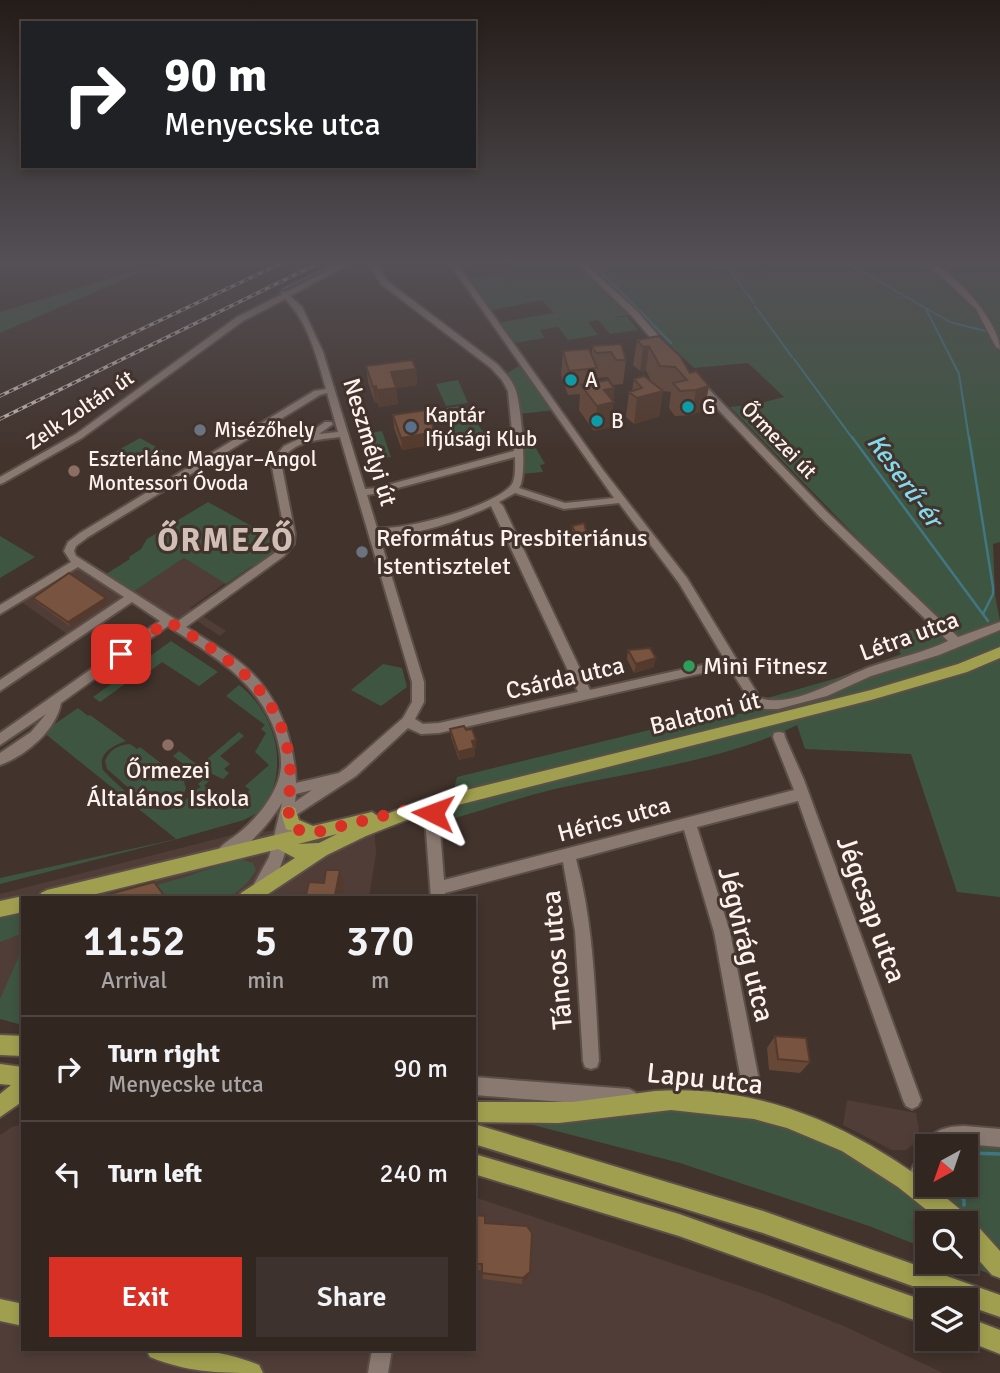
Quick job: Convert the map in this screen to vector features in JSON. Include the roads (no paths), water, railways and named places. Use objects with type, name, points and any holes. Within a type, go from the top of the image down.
[{"type":"main road","name":"Balatoni út","points":[[424,807],[826,699],[933,677],[1000,652]]},
{"type":"main road","points":[[55,896],[424,807]]},
{"type":"main road","points":[[249,896],[321,850],[360,831],[424,807]]},
{"type":"main road","points":[[289,813],[290,822],[295,828],[313,833]]},
{"type":"main road","points":[[281,841],[286,847],[298,852],[321,850]]},
{"type":"main road","points":[[0,909],[21,904]]},
{"type":"main road","points":[[0,1045],[21,1046]]},
{"type":"main road","points":[[1,1074],[21,1077]]},
{"type":"main road","points":[[0,1107],[21,1090]]},
{"type":"main road","points":[[476,1112],[524,1114],[586,1111],[657,1101]]},
{"type":"main road","name":"Lapu utca","points":[[657,1101],[750,1107],[787,1116],[831,1133],[866,1152],[914,1183],[946,1211]]},
{"type":"main road","points":[[476,1135],[764,1222],[1000,1306]]},
{"type":"main road","points":[[476,1165],[679,1225],[915,1309]]},
{"type":"main road","points":[[978,1243],[1000,1267]]},
{"type":"main road","points":[[0,1310],[21,1315]]},
{"type":"main road","points":[[978,1334],[1000,1342]]},
{"type":"main road","points":[[166,1351],[251,1373]]},
{"type":"street","name":"Zelk Zoltán út","points":[[0,481],[79,436],[232,325]]},
{"type":"street","name":"Neszmélyi út","points":[[289,813],[344,777],[407,721],[418,702],[418,682],[319,352],[307,325]]},
{"type":"street","points":[[374,535],[495,503],[514,489],[519,481],[512,391],[506,379],[494,366],[440,325]]},
{"type":"street","points":[[498,325],[683,581],[734,662]]},
{"type":"street","points":[[644,325],[670,355]]},
{"type":"street","points":[[988,325],[1000,347]]},
{"type":"street","name":"Őrmezei út","points":[[687,372],[823,514],[956,642]]},
{"type":"street","points":[[249,896],[268,877],[289,813],[285,792],[290,764],[277,717],[260,690],[233,663],[72,558],[69,551],[76,540],[317,393],[333,399]]},
{"type":"street","points":[[299,405],[333,399]]},
{"type":"street","points":[[0,740],[286,548],[290,534],[276,462],[281,452],[328,424]]},
{"type":"street","points":[[304,440],[344,434]]},
{"type":"street","points":[[361,492],[376,491],[518,453]]},
{"type":"street","points":[[514,489],[564,506],[622,500]]},
{"type":"street","points":[[495,503],[586,695]]},
{"type":"street","points":[[0,610],[79,562]]},
{"type":"street","points":[[0,686],[132,597]]},
{"type":"street","name":"Létra utca","points":[[734,662],[756,701],[761,705],[826,699],[859,677],[1000,626]]},
{"type":"street","name":"Csárda utca","points":[[407,721],[421,729],[439,728],[734,662]]},
{"type":"street","points":[[0,760],[48,725],[55,713],[55,701]]},
{"type":"street","name":"Jégcsap utca","points":[[779,737],[912,1100]]},
{"type":"street","name":"Neszmélyi út","points":[[285,792],[344,777]]},
{"type":"street","points":[[221,855],[251,831],[285,792]]},
{"type":"street","name":"Hérics utca","points":[[438,893],[688,821],[802,794]]},
{"type":"street","points":[[424,807],[438,893]]},
{"type":"street","name":"Jégvirág utca","points":[[688,821],[722,932],[750,1080]]},
{"type":"street","name":"Táncos utca","points":[[568,855],[576,880],[583,942],[591,1061]]},
{"type":"street","name":"Lapu utca","points":[[476,1086],[657,1101]]},
{"type":"street","points":[[978,1136],[1000,1138]]},
{"type":"street","points":[[378,1373],[382,1351]]},
{"type":"waterway","points":[[654,325],[671,343]]},
{"type":"waterway","name":"Keserű-ér","points":[[769,325],[792,357]]},
{"type":"waterway","points":[[934,325],[959,374],[969,439]]},
{"type":"waterway","name":"Keserű-ér","points":[[962,325],[985,331]]},
{"type":"waterway","name":"Keserű-ér","points":[[794,359],[853,439]]},
{"type":"waterway","name":"Keserű-ér","points":[[852,437],[988,621]]},
{"type":"waterway","points":[[969,437],[993,587],[993,594],[983,614]]},
{"type":"waterway","name":"Keserű-ér","points":[[978,1153],[1000,1154]]},
{"type":"waterway","name":"Keserű-ér","points":[[961,1197],[964,1205]]},
{"type":"railway","points":[[0,396],[150,325]]},
{"type":"railway","points":[[0,419],[192,325]]},
{"type":"place","name":"A","points":[[571,380]]},
{"type":"place","name":"G","points":[[688,407]]},
{"type":"place","name":"B","points":[[597,421]]},
{"type":"place","name":"Kaptár Ifjúsági Klub","points":[[411,427]]},
{"type":"place","name":"Misézőhely","points":[[200,430]]},
{"type":"place","name":"Eszterlánc Magyar–Angol Montessori Óvoda","points":[[74,471]]},
{"type":"place","name":"Református Presbiteriánus Istentisztelet","points":[[362,552]]},
{"type":"place","name":"Mini Fitnesz","points":[[689,666]]},
{"type":"place","name":"Őrmezei Általános Iskola","points":[[168,745]]},
{"type":"district","name":"ŐRMEZŐ","points":[[226,540]]}]
